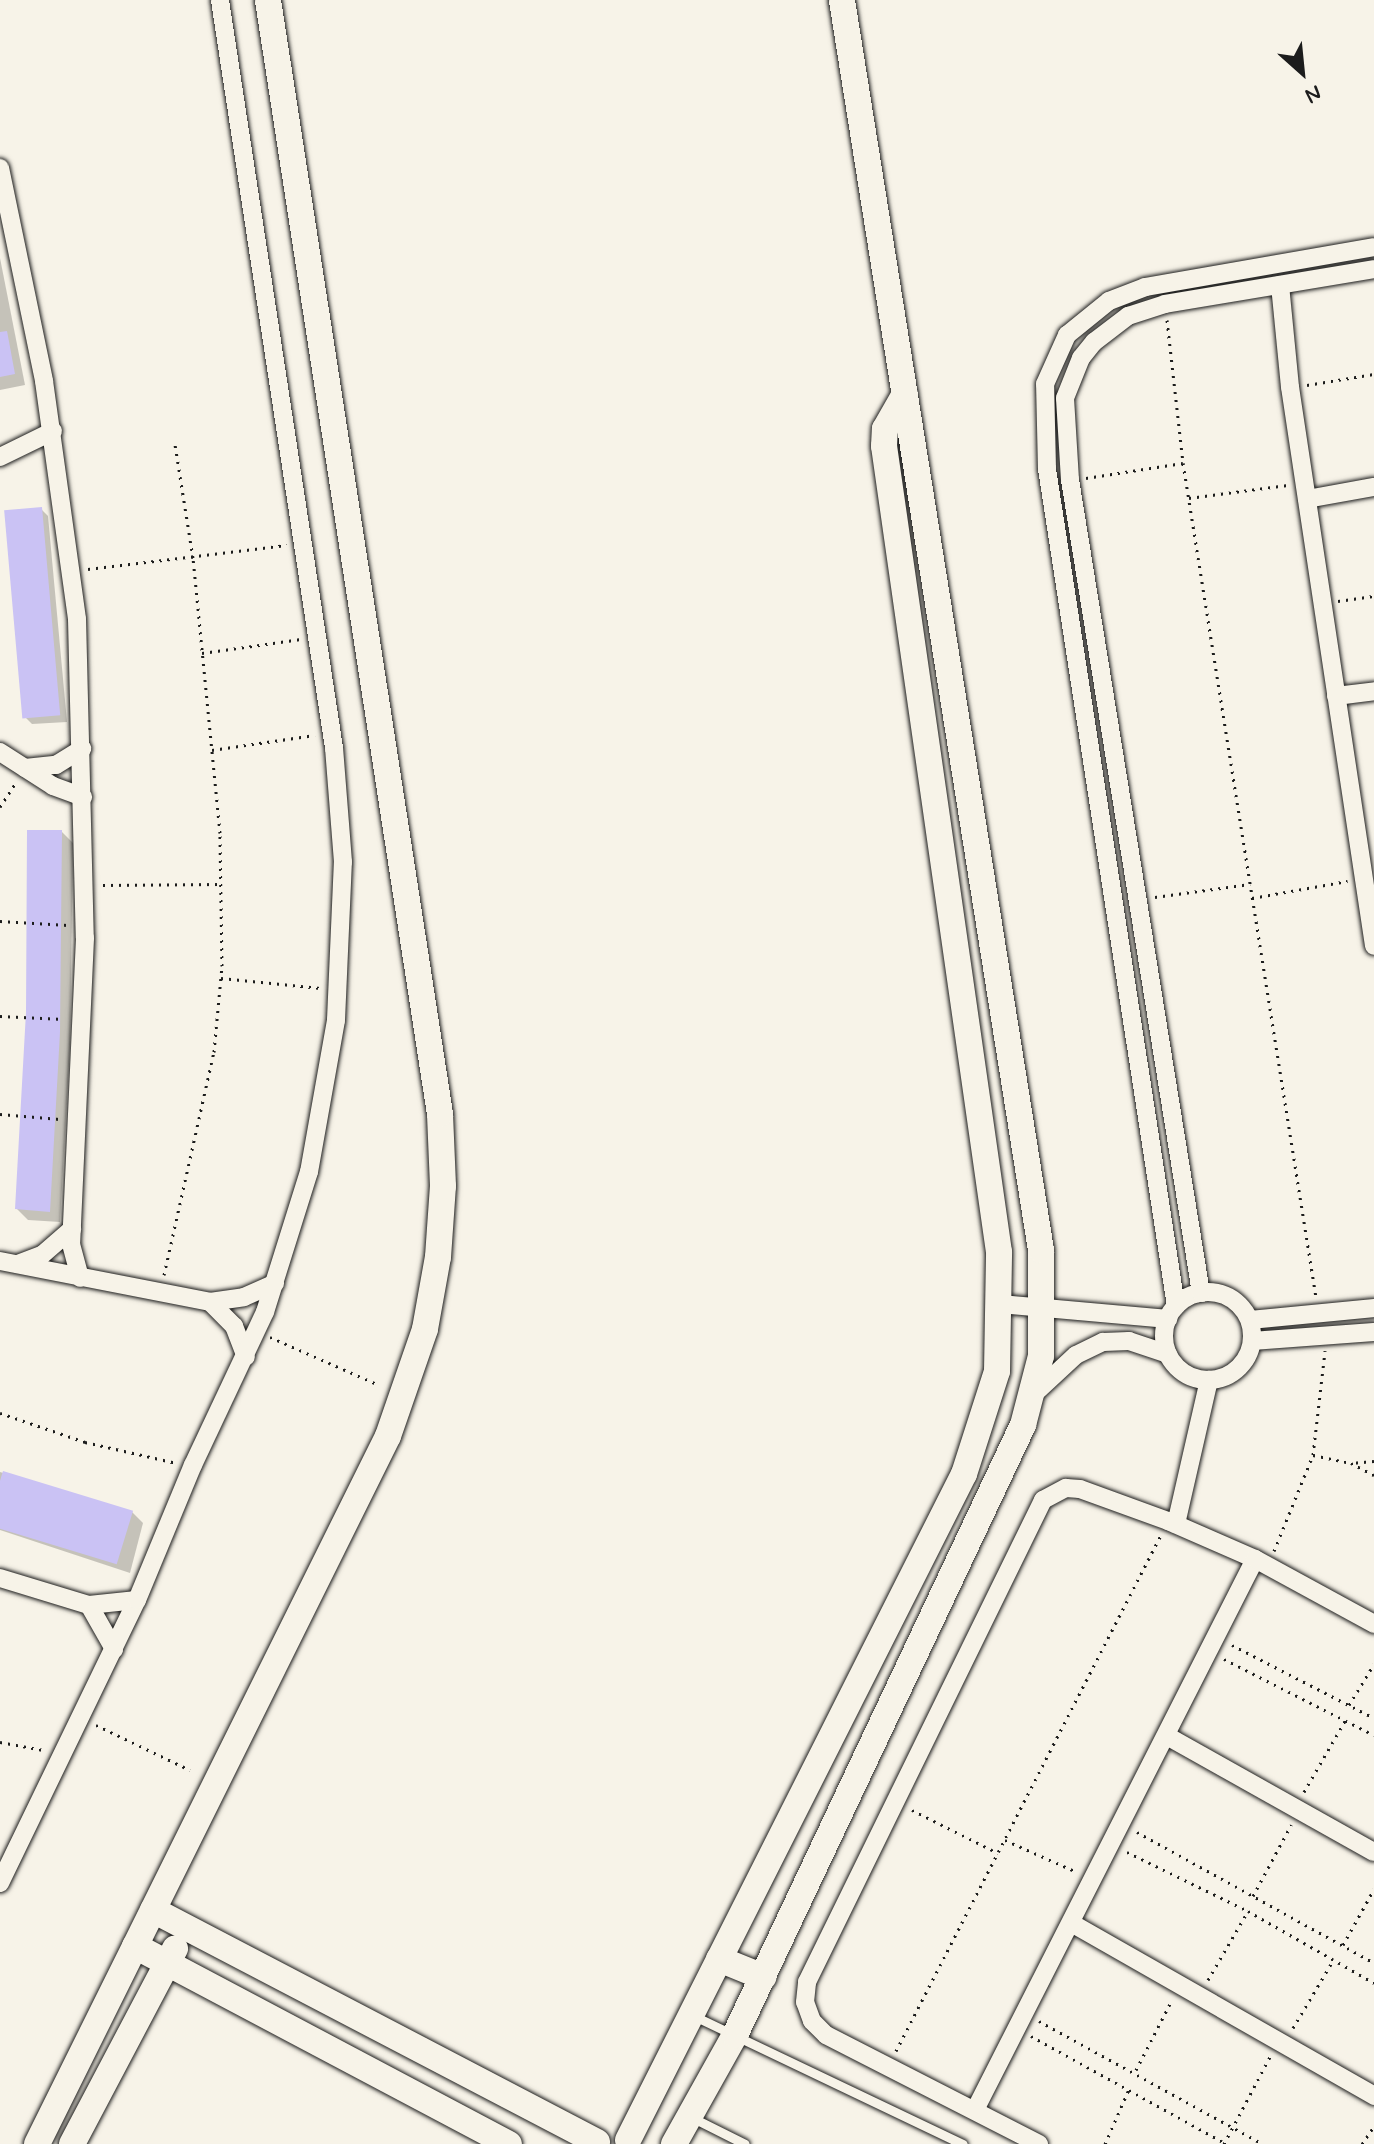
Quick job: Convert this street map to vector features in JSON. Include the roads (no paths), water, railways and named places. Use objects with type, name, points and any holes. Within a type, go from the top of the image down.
[{"type":"street","points":[[1,1879],[137,1600],[193,1465],[257,1331],[275,1283],[321,1122],[339,989],[343,862],[332,732],[220,0]]},
{"type":"street","points":[[37,2144],[398,1413],[425,1329],[442,1222],[440,1114],[268,0]]},
{"type":"street","points":[[674,2144],[735,2035],[763,1977],[1034,1394],[1044,1307],[1041,1250],[842,0]]},
{"type":"street","points":[[0,168],[53,431],[72,571],[82,749],[85,926],[72,1229],[80,1278]]},
{"type":"street","points":[[1201,1293],[1136,899],[1044,435],[1045,384],[1067,335],[1109,301],[1145,287],[1374,247]]},
{"type":"street","points":[[1168,1354],[1172,1313],[1123,950],[1064,409],[1081,358],[1110,327],[1165,304],[1374,269]]},
{"type":"street","points":[[1280,285],[1290,387],[1364,878],[1371,902],[1374,946]]},
{"type":"street","points":[[153,1910],[184,1930],[596,2143],[632,2142],[719,1959],[964,1474],[997,1371],[1000,1304],[995,1222],[884,446],[885,429],[905,394]]},
{"type":"street","points":[[0,457],[53,431]]},
{"type":"street","points":[[1305,491],[1374,487]]},
{"type":"street","points":[[1336,696],[1374,691]]},
{"type":"street","points":[[25,768],[56,765],[82,749]]},
{"type":"street","points":[[0,752],[83,797]]},
{"type":"street","points":[[1123,950],[1144,947]]},
{"type":"street","points":[[8,1263],[42,1255],[72,1229]]},
{"type":"street","points":[[8,1263],[160,1295],[210,1302],[244,1297],[275,1283]]},
{"type":"street","points":[[1000,1304],[1172,1313],[1201,1293],[1230,1298],[1250,1320],[1252,1341],[1238,1369],[1209,1380],[1189,1376],[1168,1354],[1129,1341],[1103,1342],[1076,1355],[1034,1394]]},
{"type":"street","points":[[210,1302],[234,1326],[246,1357]]},
{"type":"street","points":[[1250,1320],[1374,1308]]},
{"type":"street","points":[[1252,1341],[1374,1332]]},
{"type":"street","points":[[1172,1522],[1209,1380]]},
{"type":"street","points":[[1039,2144],[826,2035],[812,2021],[805,2002],[807,1982],[1043,1500],[1066,1488],[1080,1489],[1172,1522],[1261,1562],[1374,1624]]},
{"type":"street","points":[[975,2110],[1073,1924],[1212,1645],[1261,1562]]},
{"type":"street","points":[[0,1578],[89,1605],[122,1606],[137,1600]]},
{"type":"street","points":[[89,1605],[114,1649]]},
{"type":"street","points":[[1167,1736],[1374,1852]]},
{"type":"street","points":[[1073,1924],[1374,2096]]},
{"type":"street","points":[[72,2144],[184,1930]]},
{"type":"street","points":[[135,1946],[509,2144]]},
{"type":"street","points":[[719,1959],[763,1977]]},
{"type":"lane","points":[[692,2014],[963,2144]]},
{"type":"lane","points":[[690,2116],[745,2144]]}]
